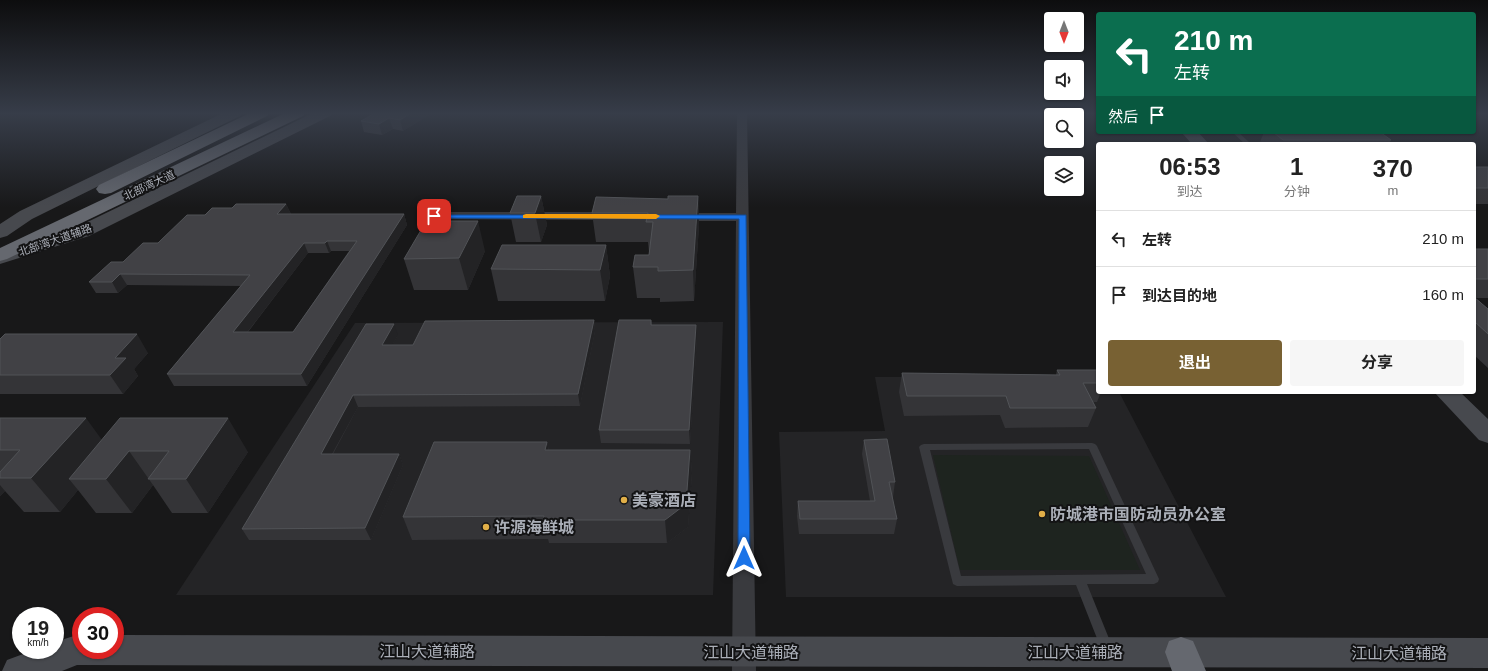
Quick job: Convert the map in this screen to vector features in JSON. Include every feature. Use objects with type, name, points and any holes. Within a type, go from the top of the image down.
[{"type":"highway","name":"北部湾大道","points":[[0,240],[197,144]]},
{"type":"highway","name":"北部湾大道","points":[[0,255],[235,144]]},
{"type":"highway","points":[[211,156],[228,160]]},
{"type":"street","points":[[0,232],[26,215],[171,144]]},
{"type":"street","name":"北部湾大道辅路","points":[[0,258],[82,232],[261,144]]},
{"type":"street","points":[[742,144],[744,661]]},
{"type":"street","points":[[434,216],[624,216]]},
{"type":"street","points":[[664,216],[743,217]]},
{"type":"street","points":[[1448,394],[1488,434]]},
{"type":"street","name":"江山大道辅路","points":[[18,671],[77,650],[744,661],[1108,652],[1185,662],[1488,653]]},
{"type":"lane","points":[[1092,446],[1154,579],[1080,580],[957,581],[924,447],[1092,446]]},
{"type":"lane","points":[[1080,580],[1108,652]]},
{"type":"shaded area","points":[[723,322],[713,595],[176,595],[355,323]]},
{"type":"shaded area","name":"防城港市国防动员办公室","points":[[875,377],[1096,377],[1096,394],[1120,394],[1226,597],[786,597],[779,432],[885,431]]},
{"type":"shaded area","points":[[933,455],[1089,456],[1140,570],[960,570]]},
{"type":"building","points":[[1476,167],[1488,167],[1488,188],[1476,188]]},
{"type":"building","points":[[517,196],[541,196],[535,213],[510,213]]},
{"type":"building","points":[[668,196],[698,196],[693,270],[658,271],[658,267],[633,267],[635,255],[649,255],[653,222],[646,222],[648,213],[592,213],[596,197],[668,199]]},
{"type":"building","points":[[236,204],[286,204],[277,214],[404,214],[301,374],[167,374],[250,275],[120,274],[112,282],[89,282],[111,262],[123,262],[143,243],[158,243],[187,215],[205,215],[212,208],[232,208]],"holes":[[[357,241],[293,332],[233,332],[304,243]]]},
{"type":"building","points":[[432,221],[478,221],[459,258],[404,259],[424,225],[430,225]]},
{"type":"building","points":[[502,245],[606,245],[600,270],[491,269]]},
{"type":"building","points":[[1476,249],[1488,249],[1488,279],[1476,279]]},
{"type":"building","points":[[1476,299],[1488,309],[1488,334],[1476,323]]},
{"type":"building","points":[[594,320],[578,394],[353,395],[321,454],[399,454],[365,528],[242,529],[366,324],[394,324],[382,345],[413,345],[425,321]]},
{"type":"building","points":[[619,320],[651,320],[651,325],[696,325],[689,430],[599,430]]},
{"type":"building","points":[[5,334],[137,334],[115,358],[126,358],[110,375],[0,375],[0,339]]},
{"type":"building","points":[[1057,370],[1096,370],[1096,383],[1083,383],[1096,408],[1010,408],[1006,396],[907,396],[902,373],[1060,375]]},
{"type":"building","points":[[0,418],[86,418],[31,478],[0,478],[0,472],[20,450],[0,450]]},
{"type":"building","points":[[120,418],[228,418],[186,479],[148,479],[169,451],[129,451],[106,479],[69,479]]},
{"type":"building","points":[[887,439],[895,482],[889,482],[897,519],[800,519],[798,501],[875,501],[864,440]]},
{"type":"building","points":[[434,442],[547,442],[545,450],[690,450],[686,504],[665,520],[543,520],[544,516],[403,517]]},
{"type":"slow traffic","points":[[526,216],[656,216]]},
{"type":"place","name":"美豪酒店","points":[[624,500]]},
{"type":"place","name":"防城港市国防动员办公室","points":[[1042,514]]},
{"type":"place","name":"许源海鲜城","points":[[486,527]]},
{"type":"route","points":[[434,216],[743,217],[744,558]]}]
